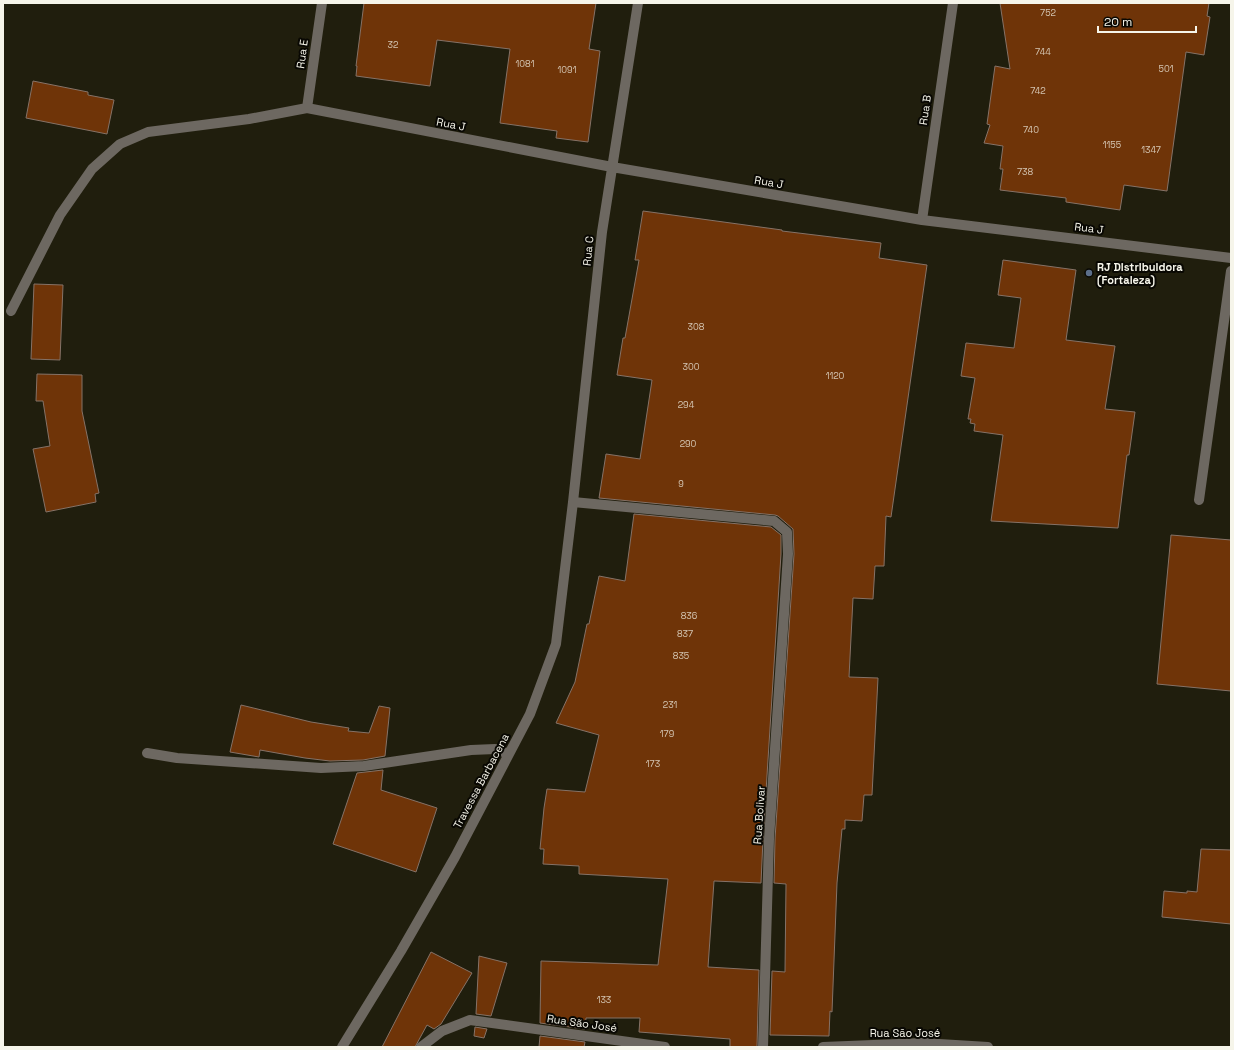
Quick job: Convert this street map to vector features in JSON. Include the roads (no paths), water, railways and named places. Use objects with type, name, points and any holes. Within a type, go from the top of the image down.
[{"type":"street","name":"Rua E","points":[[306,108],[322,3]]},
{"type":"street","name":"Rua C","points":[[573,502],[602,232],[638,3]]},
{"type":"street","name":"Rua B","points":[[922,220],[953,3]]},
{"type":"street","name":"Rua J","points":[[306,108],[612,167],[922,220],[1231,258]]},
{"type":"street","points":[[11,311],[60,215],[92,169],[120,144],[148,132],[249,119],[306,108]]},
{"type":"street","points":[[1199,500],[1231,271]]},
{"type":"street","name":"Rua Bolivar","points":[[573,502],[774,521],[787,532],[788,554],[769,839],[763,1047]]},
{"type":"street","name":"Travessa Barbacena","points":[[342,1047],[401,951],[455,857],[530,714],[556,644],[573,502]]},
{"type":"street","points":[[147,753],[177,758],[321,768],[364,766],[471,750],[494,749],[509,754]]},
{"type":"street","name":"Rua São José","points":[[421,1047],[442,1031],[470,1020],[665,1047]]},
{"type":"street","name":"Rua São José","points":[[823,1047],[923,1043],[988,1047]]},
{"type":"place","name":"RJ Distribuidora (Fortaleza)","points":[[1089,273]]}]
